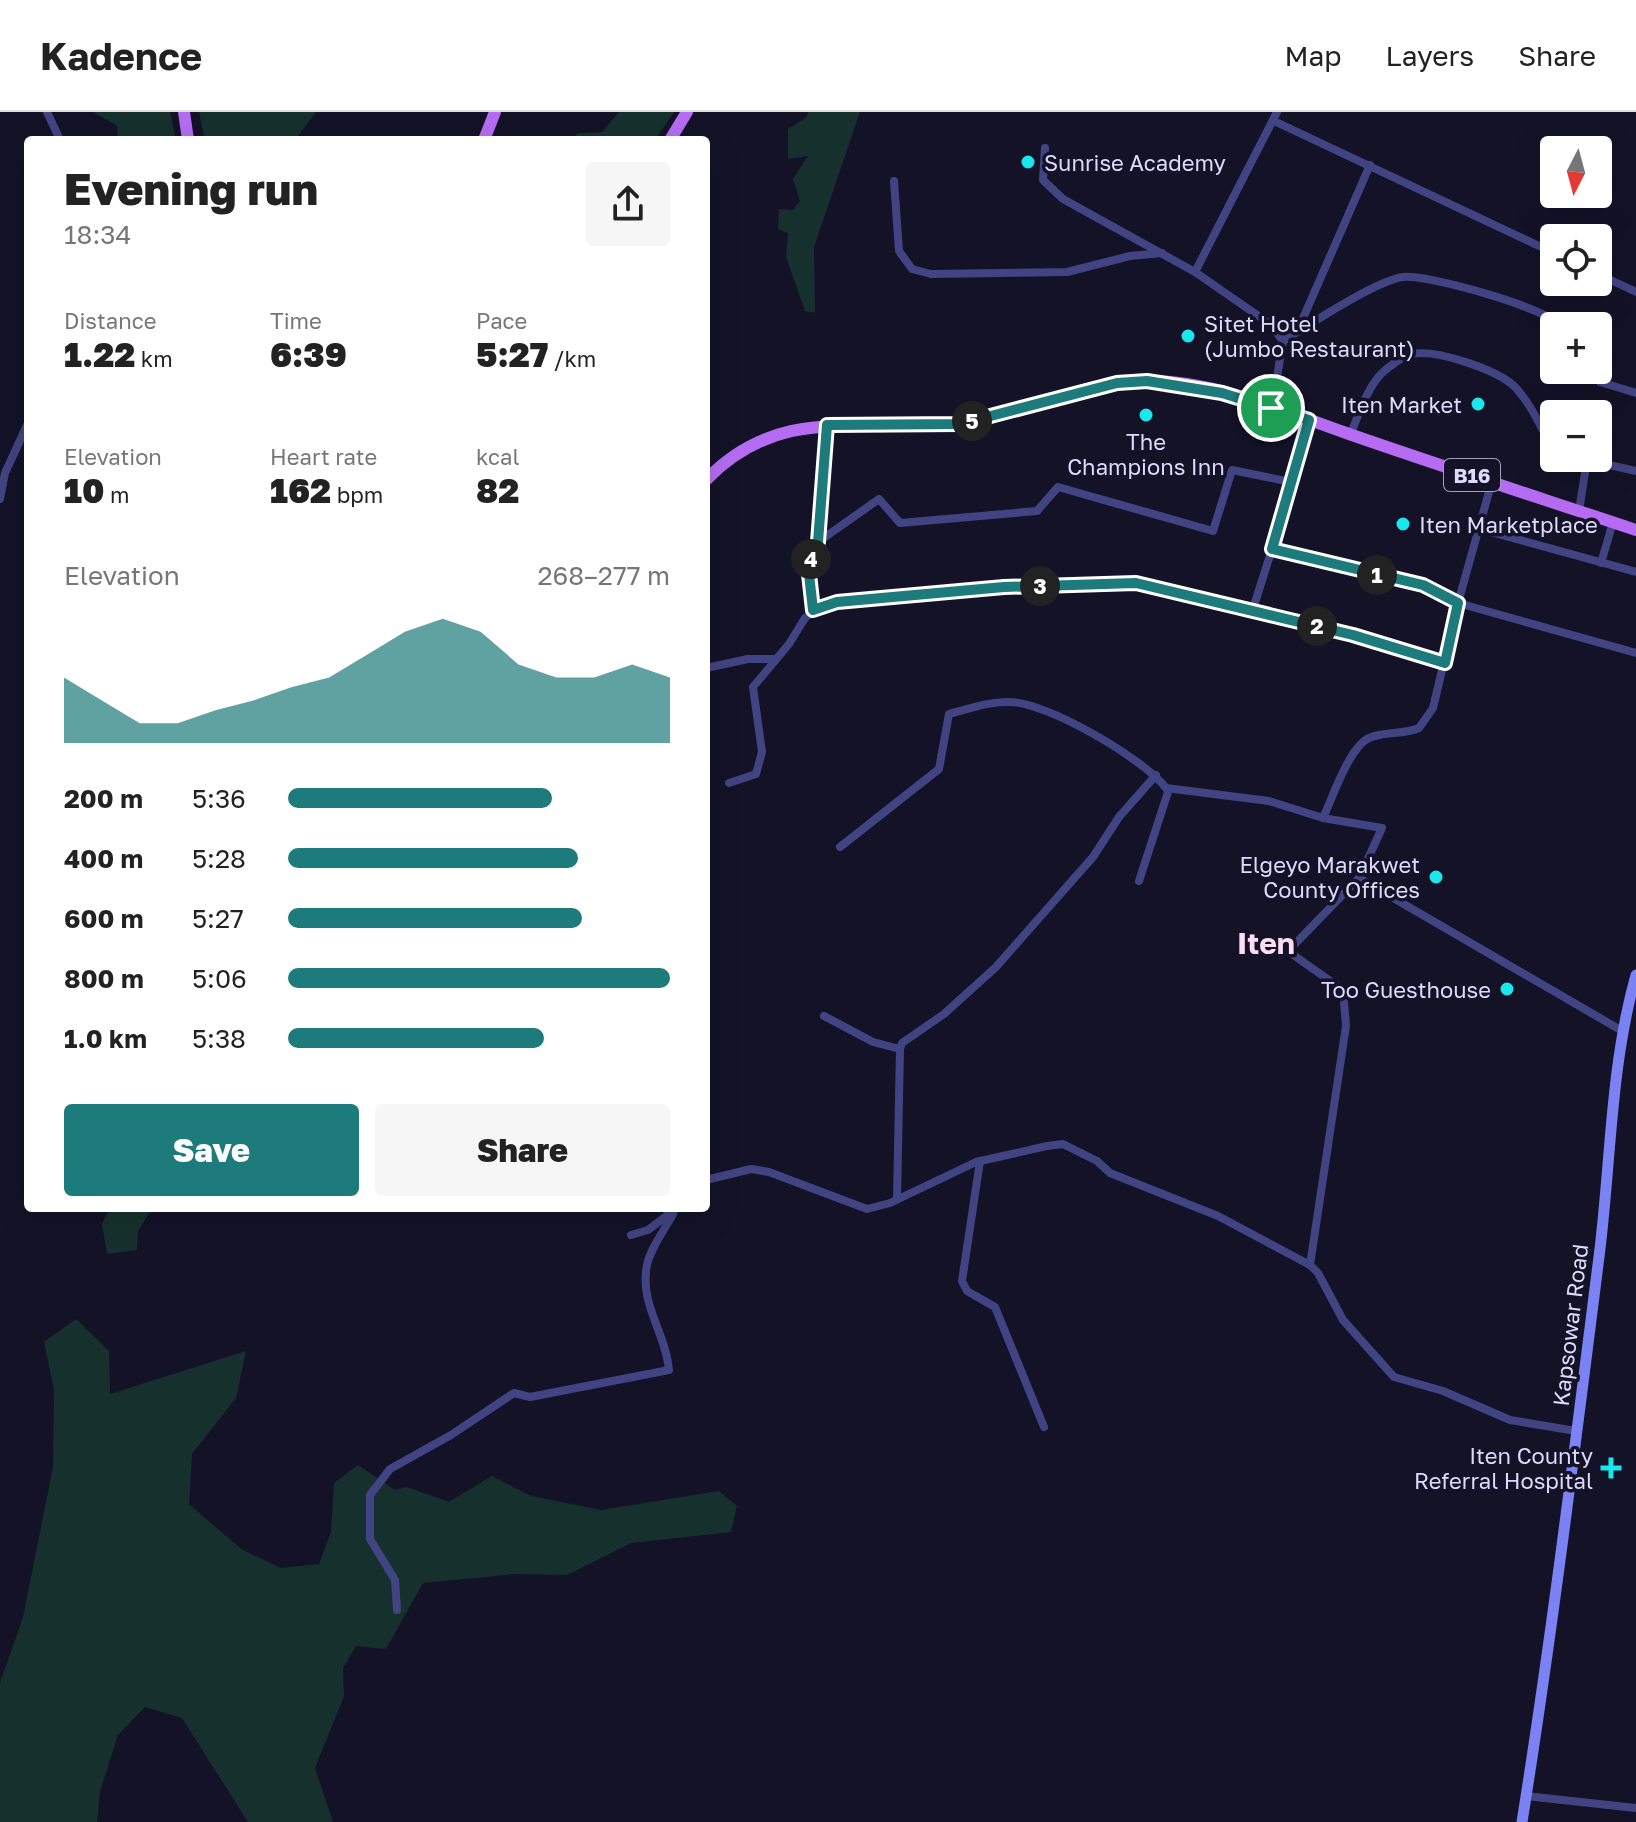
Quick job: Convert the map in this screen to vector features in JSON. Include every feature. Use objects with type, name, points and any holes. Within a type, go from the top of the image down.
[{"type":"main road","points":[[184,112],[187,136]]},
{"type":"main road","points":[[486,136],[495,112]]},
{"type":"main road","points":[[672,136],[687,112]]},
{"type":"main road","name":"B16","points":[[710,476],[726,459],[764,437],[827,425],[960,424],[1117,383],[1147,381],[1208,389],[1271,408],[1636,530]]},
{"type":"main road","name":"Kapsowar Road","points":[[1522,1822],[1540,1717],[1624,1032],[1636,975]]},
{"type":"street","points":[[47,112],[58,136]]},
{"type":"street","points":[[1195,272],[1276,117],[1540,246]]},
{"type":"street","points":[[1045,148],[1043,180],[1054,190],[1195,272],[1270,324],[1283,341]]},
{"type":"street","points":[[1297,332],[1370,165]]},
{"type":"street","points":[[894,181],[899,251],[912,269],[931,274],[1067,272],[1130,256],[1162,253]]},
{"type":"street","points":[[1271,408],[1283,341],[1402,277],[1521,302],[1542,312]]},
{"type":"street","points":[[1612,281],[1636,292]]},
{"type":"street","points":[[1350,435],[1367,394],[1381,374],[1409,354],[1424,353],[1498,374],[1515,387],[1540,422]]},
{"type":"street","points":[[1607,384],[1636,393]]},
{"type":"street","points":[[1252,612],[1309,420]]},
{"type":"street","points":[[813,610],[808,565],[818,542],[827,425]]},
{"type":"street","points":[[0,499],[5,473],[24,432]]},
{"type":"street","points":[[1612,466],[1636,471]]},
{"type":"street","points":[[818,542],[879,499],[900,523],[1037,511],[1058,487],[1213,531],[1232,470],[1291,482]]},
{"type":"street","points":[[1579,511],[1582,472]]},
{"type":"street","points":[[1323,818],[1336,796],[1341,773],[1361,744],[1376,736],[1411,732],[1426,722],[1445,663],[1458,603],[1492,481]]},
{"type":"street","points":[[1601,563],[1613,522]]},
{"type":"street","points":[[1480,529],[1636,572]]},
{"type":"street","points":[[1272,549],[1423,585],[1458,603],[1636,653]]},
{"type":"street","points":[[729,783],[756,774],[762,763],[753,687],[813,610],[837,602],[1004,587],[1136,583],[1353,635],[1445,663]]},
{"type":"street","points":[[710,667],[748,659],[774,659]]},
{"type":"street","points":[[840,847],[939,769],[943,761],[946,718],[963,710],[1008,701],[1034,706],[1078,726],[1156,775],[1169,789],[1269,801],[1323,818],[1382,828],[1359,878],[1292,947],[1292,954],[1343,990],[1346,1026],[1310,1265]]},
{"type":"street","points":[[897,1199],[902,1043],[944,1014],[996,967],[1093,857],[1119,817],[1156,775]]},
{"type":"street","points":[[1139,881],[1169,789]]},
{"type":"street","points":[[1359,878],[1624,1032]]},
{"type":"street","points":[[824,1016],[873,1042],[900,1049]]},
{"type":"street","points":[[710,1179],[751,1169],[769,1172],[867,1209],[897,1199],[980,1161],[1063,1144],[1097,1161],[1110,1173],[1218,1216],[1310,1265],[1318,1273],[1343,1320],[1394,1377],[1443,1391],[1510,1420],[1576,1431]]},
{"type":"street","points":[[980,1161],[962,1281],[967,1291],[995,1307],[1044,1427]]},
{"type":"street","points":[[631,1235],[648,1230],[670,1212]]},
{"type":"street","points":[[397,1610],[395,1580],[370,1539],[370,1495],[390,1469],[451,1435],[514,1393],[530,1397],[583,1384],[621,1382],[669,1370],[667,1352],[646,1299],[646,1275],[647,1264],[671,1212]]},
{"type":"street","points":[[1526,1796],[1636,1808]]},
{"type":"green space","points":[[93,112],[170,112],[175,136],[118,136],[117,126]]},
{"type":"green space","points":[[199,112],[316,112],[298,136],[204,136]]},
{"type":"green space","points":[[619,112],[674,112],[658,136],[576,136],[577,133],[602,132]]},
{"type":"green space","points":[[808,112],[860,112],[814,247],[815,313],[805,311],[786,257],[788,233],[778,229],[779,209],[793,210],[800,201],[793,179],[808,156],[788,159],[788,129],[807,117]]},
{"type":"green space","points":[[108,1212],[156,1212],[149,1213],[138,1231],[137,1250],[107,1254],[102,1224]]},
{"type":"green space","points":[[76,1319],[109,1351],[110,1394],[246,1351],[236,1398],[192,1454],[189,1504],[241,1549],[281,1568],[319,1564],[331,1532],[334,1483],[358,1465],[395,1490],[407,1487],[449,1502],[492,1476],[531,1496],[601,1510],[719,1491],[737,1506],[731,1532],[631,1543],[567,1575],[514,1574],[423,1583],[386,1649],[356,1646],[343,1668],[344,1696],[315,1768],[333,1822],[248,1822],[182,1718],[145,1707],[118,1735],[100,1792],[97,1822],[0,1822],[0,1683],[23,1617],[53,1467],[54,1390],[44,1342]]},
{"type":"place","name":"Sunrise Academy","points":[[1028,162]]},
{"type":"place","name":"Sitet Hotel (Jumbo Restaurant)","points":[[1188,336]]},
{"type":"place","name":"Iten Market","points":[[1478,404]]},
{"type":"place","name":"The Champions Inn","points":[[1146,415]]},
{"type":"place","name":"Iten Marketplace","points":[[1403,524]]},
{"type":"place","name":"Elgeyo Marakwet County Offices","points":[[1436,877]]},
{"type":"place","name":"Too Guesthouse","points":[[1507,989]]},
{"type":"place","name":"Iten County Referral Hospital","points":[[1611,1468]]},
{"type":"district","name":"Iten","points":[[1266,943]]},
{"type":"route","points":[[1147,381],[1179,383],[1271,408],[1309,420],[1272,549],[1423,585],[1458,603],[1445,663],[1353,635],[1136,583],[1004,587],[837,602],[813,610],[808,565],[818,542],[827,425],[960,424],[1071,393],[1117,383],[1147,381]]}]
